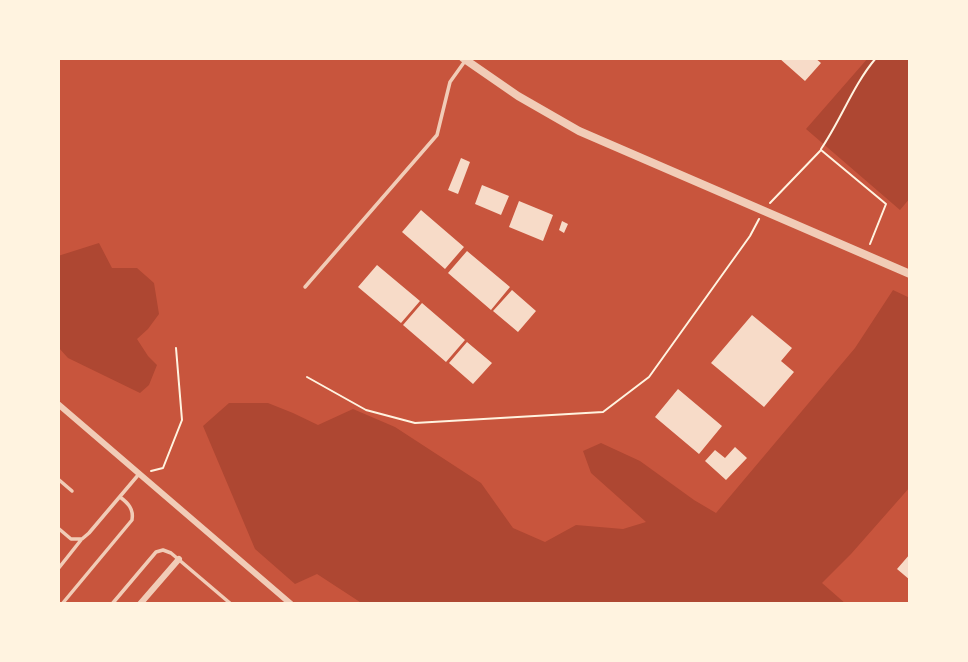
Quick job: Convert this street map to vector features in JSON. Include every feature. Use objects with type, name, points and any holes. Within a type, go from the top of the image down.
[{"type":"street","points":[[466,58],[518,96],[579,131],[909,271]]},
{"type":"street","points":[[58,404],[291,604]]},
{"type":"street","points":[[140,604],[178,559]]},
{"type":"lane","points":[[305,288],[437,135],[450,82],[466,58]]},
{"type":"lane","points":[[58,569],[139,474]]},
{"type":"lane","points":[[58,479],[72,491]]},
{"type":"lane","points":[[62,604],[132,520],[130,505],[120,497]]},
{"type":"lane","points":[[58,528],[71,539],[82,539]]},
{"type":"lane","points":[[112,604],[156,552],[163,550],[171,553],[231,604]]},
{"type":"path","points":[[307,377],[366,410],[415,423],[603,412],[649,377],[750,236],[763,210],[821,150],[876,58]]},
{"type":"path","points":[[821,150],[886,204],[866,255]]},
{"type":"path","points":[[139,474],[163,468],[182,420],[176,348]]},
{"type":"shaded area","points":[[868,58],[910,58],[910,198],[900,210],[806,129]]},
{"type":"shaded area","points":[[99,243],[112,268],[137,268],[154,283],[159,314],[137,339],[157,365],[149,385],[140,393],[68,358],[58,347],[58,256]]},
{"type":"shaded area","points":[[893,290],[910,298],[910,487],[822,583],[846,604],[363,604],[317,574],[295,584],[255,549],[203,426],[229,403],[268,403],[318,425],[353,409],[395,427],[481,483],[513,528],[545,542],[576,525],[623,529],[646,522],[591,473],[583,451],[601,443],[640,461],[716,513],[855,348]]},
{"type":"building","points":[[779,58],[815,58],[821,63],[805,81]]},
{"type":"building","points":[[461,158],[470,162],[458,194],[448,190]]},
{"type":"building","points":[[482,185],[509,196],[501,215],[475,204]]},
{"type":"building","points":[[519,201],[553,215],[543,241],[509,227]]},
{"type":"building","points":[[421,210],[464,247],[445,269],[402,232]]},
{"type":"building","points":[[562,221],[568,224],[564,233],[559,230]]},
{"type":"building","points":[[467,251],[510,287],[491,310],[448,273]]},
{"type":"building","points":[[377,265],[420,301],[401,323],[358,287]]},
{"type":"building","points":[[512,290],[536,311],[518,332],[493,311]]},
{"type":"building","points":[[422,303],[465,340],[446,362],[403,325]]},
{"type":"building","points":[[752,315],[792,348],[781,361],[794,372],[764,407],[711,363]]},
{"type":"building","points":[[467,342],[492,363],[473,384],[449,363]]},
{"type":"building","points":[[678,389],[722,426],[699,454],[655,417]]},
{"type":"building","points":[[735,447],[747,458],[726,480],[705,461],[715,450],[725,458]]},
{"type":"building","points":[[910,554],[910,580],[897,569]]}]
